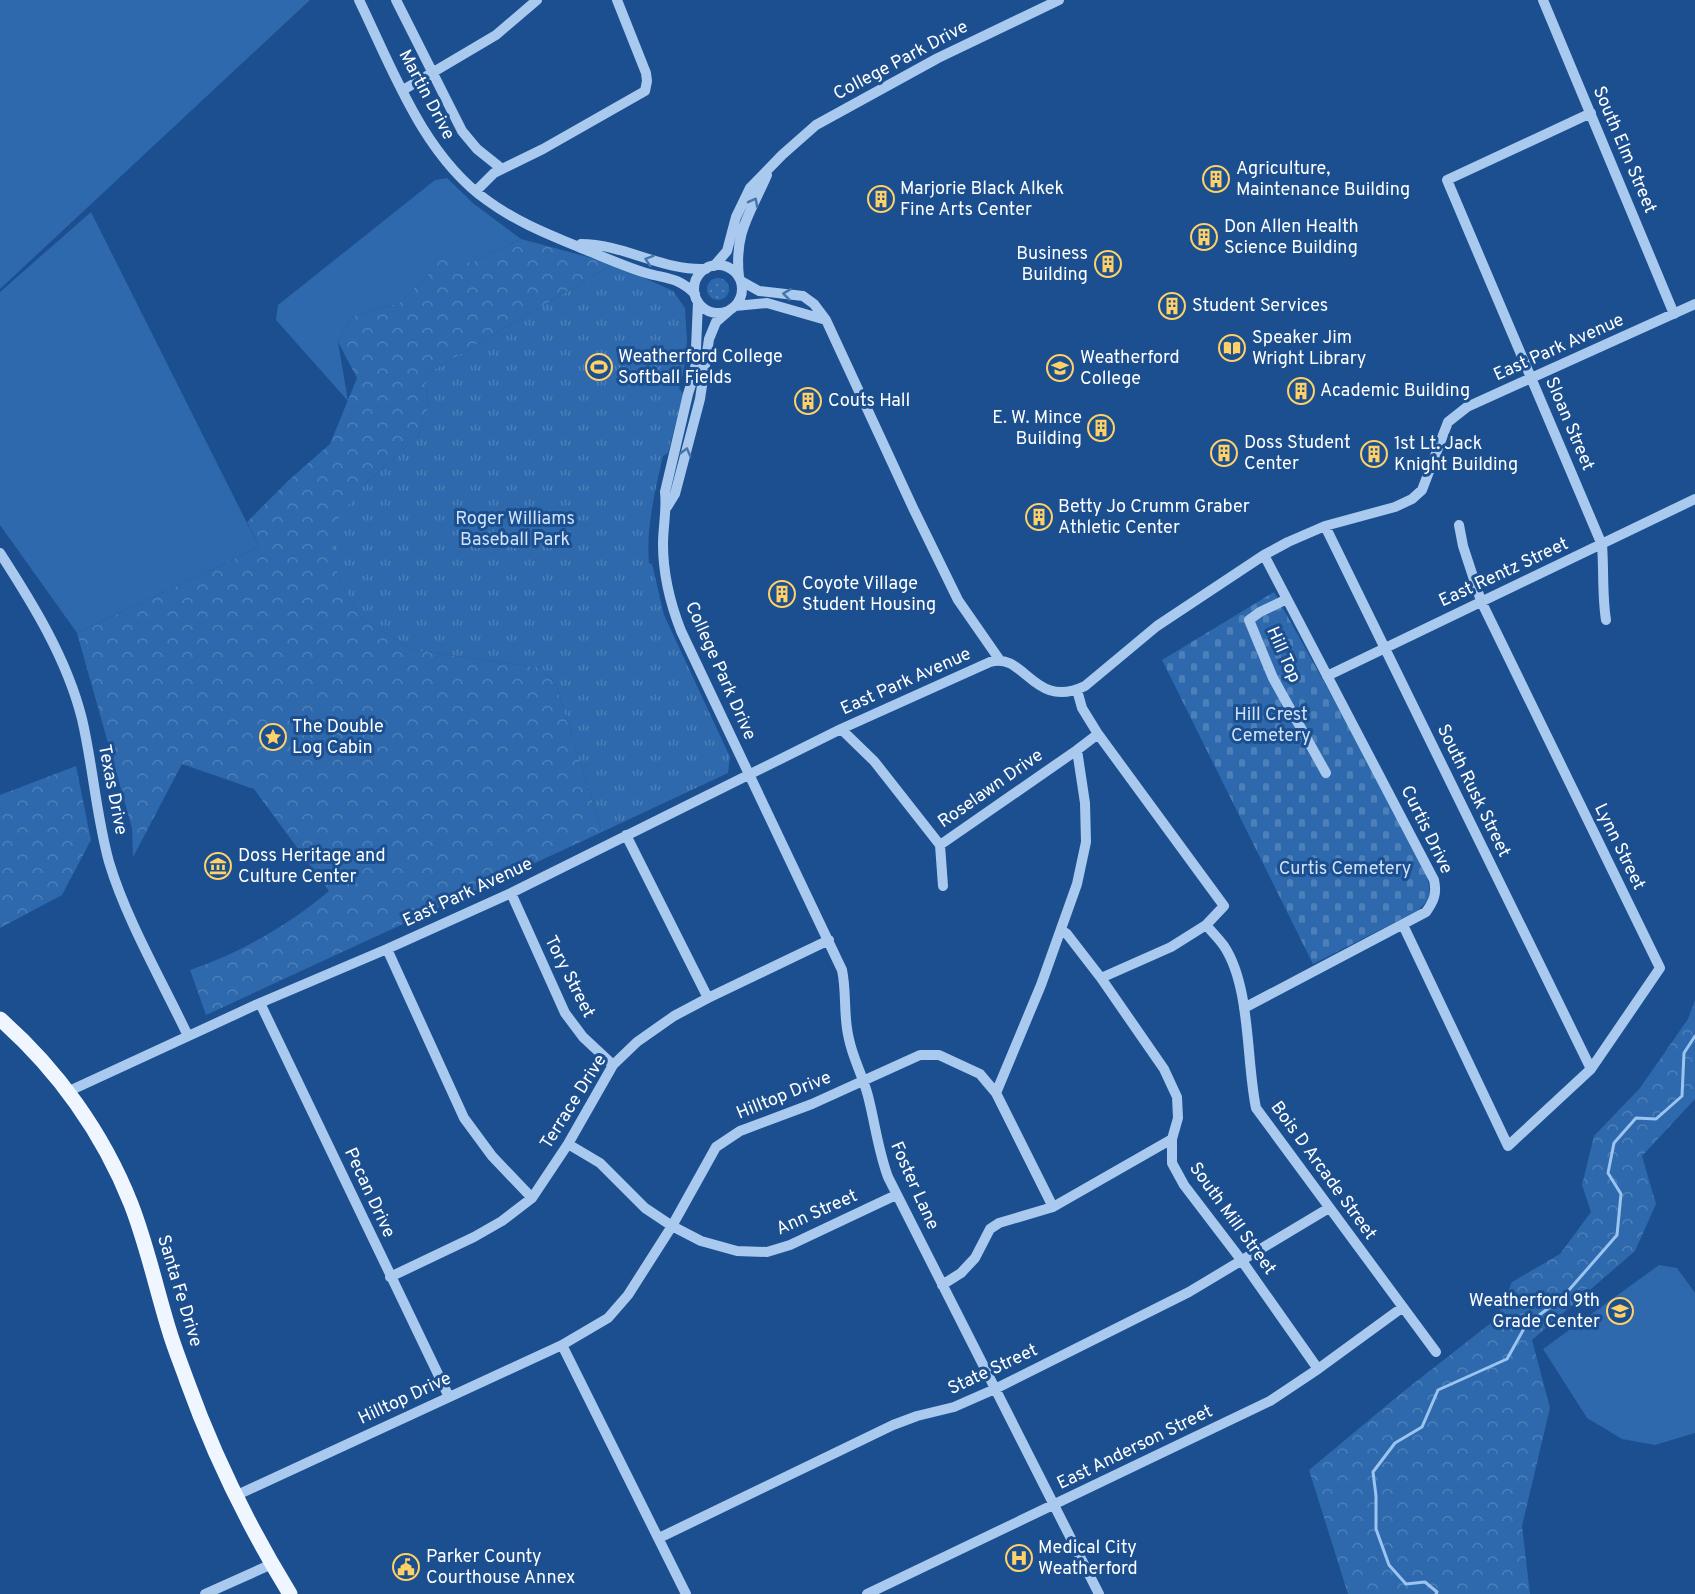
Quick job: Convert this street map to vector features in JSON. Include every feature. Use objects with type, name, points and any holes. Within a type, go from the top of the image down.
[{"type":"main road","name":"Santa Fe Drive","points":[[0,1019],[43,1062],[67,1092],[106,1152],[130,1203],[169,1330],[203,1423],[235,1496],[290,1594]]},
{"type":"street","name":"Martin Drive","points":[[359,0],[422,128],[445,162],[476,191],[509,215],[574,245],[647,273],[678,281],[696,298]]},
{"type":"street","points":[[396,0],[462,131],[477,149],[502,169]]},
{"type":"street","points":[[403,90],[496,35],[537,0]]},
{"type":"street","points":[[476,191],[494,172],[543,149],[645,91],[646,74],[617,0]]},
{"type":"street","name":"College Park Drive","points":[[710,267],[727,251],[740,208],[750,188],[797,141],[835,113],[938,58],[1059,0]]},
{"type":"street","name":"South Elm Street","points":[[1543,0],[1674,314]]},
{"type":"street","name":"Sloan Street","points":[[1591,113],[1447,180],[1602,545],[1605,573],[1602,598],[1606,620]]},
{"type":"street","name":"College Park Drive","points":[[740,279],[737,257],[741,230],[770,169]]},
{"type":"street","name":"Martin Drive","points":[[574,245],[596,244],[679,268],[710,267]]},
{"type":"street","points":[[740,279],[741,298],[733,308],[725,313],[710,312],[696,298],[695,282],[698,276],[710,267],[724,266],[759,291],[803,296],[814,304],[826,320],[958,600],[999,659]]},
{"type":"street","name":"College Park Drive","points":[[696,298],[695,372],[687,394],[665,492],[667,507],[663,552],[666,582],[672,608],[681,631],[750,775]]},
{"type":"street","points":[[733,308],[767,303],[826,320]]},
{"type":"street","name":"East Park Avenue","points":[[67,1092],[260,1002],[387,949],[511,893],[841,729],[999,659],[1017,668],[1047,690],[1056,693],[1077,690],[1085,686],[1158,626],[1264,555],[1325,526],[1395,507],[1412,499],[1422,490],[1448,422],[1467,406],[1533,379],[1695,304]]},
{"type":"street","name":"College Park Drive","points":[[667,507],[675,494],[700,399],[709,339],[716,322],[733,308]]},
{"type":"street","name":"East Rentz Street","points":[[1327,676],[1695,500]]},
{"type":"street","name":"Lynn Street","points":[[1403,925],[1508,1146],[1591,1069],[1659,968],[1481,601],[1463,546],[1459,525]]},
{"type":"street","name":"South Rusk Street","points":[[1325,526],[1591,1069]]},
{"type":"street","name":"Texas Drive","points":[[0,553],[46,629],[65,669],[81,717],[91,760],[97,807],[110,862],[128,911],[188,1036]]},
{"type":"street","name":"Curtis Drive","points":[[1244,1008],[1426,912],[1433,901],[1436,890],[1434,880],[1264,555]]},
{"type":"street","name":"Hill Top","points":[[1287,599],[1249,620],[1274,678],[1326,772]]},
{"type":"street","points":[[1077,690],[1082,708],[1098,734],[1224,906],[1206,925],[1171,947],[1101,978]]},
{"type":"street","name":"Roselawn Drive","points":[[841,729],[874,761],[940,845],[1098,734]]},
{"type":"street","points":[[996,1093],[1041,985],[1077,884],[1086,842],[1085,803],[1077,750]]},
{"type":"street","name":"Foster Lane","points":[[750,775],[842,970],[849,1040],[864,1080],[880,1157],[896,1195],[1099,1594]]},
{"type":"street","points":[[626,835],[708,998]]},
{"type":"street","points":[[940,845],[943,886]]},
{"type":"street","name":"Tory Street","points":[[511,893],[565,1014],[583,1037],[612,1065]]},
{"type":"street","name":"Bois D Arcade Street","points":[[1206,925],[1225,947],[1237,976],[1244,1008],[1256,1108],[1436,1352]]},
{"type":"street","name":"South Mill Street","points":[[1061,930],[1067,934],[1101,978],[1164,1068],[1177,1097],[1178,1118],[1172,1139],[1172,1163],[1184,1185],[1242,1261],[1318,1369]]},
{"type":"street","name":"Terrace Drive","points":[[390,1276],[474,1237],[502,1221],[532,1198],[568,1144],[612,1065],[646,1035],[674,1016],[708,998],[829,940]]},
{"type":"street","points":[[387,949],[464,1118],[492,1156],[532,1198]]},
{"type":"street","name":"Pecan Drive","points":[[260,1002],[449,1397]]},
{"type":"street","name":"Hilltop Drive","points":[[235,1496],[562,1345],[608,1318],[628,1295],[672,1226],[716,1147],[740,1131],[812,1104],[920,1055],[939,1055],[980,1074],[996,1093],[1053,1207]]},
{"type":"street","points":[[942,1285],[961,1273],[975,1258],[990,1229],[999,1223],[1053,1207],[1172,1139]]},
{"type":"street","name":"Ann Street","points":[[568,1144],[600,1162],[645,1208],[672,1226],[701,1241],[737,1251],[766,1252],[790,1245],[896,1195]]},
{"type":"street","name":"State Street","points":[[659,1538],[893,1425],[917,1416],[954,1407],[996,1389],[1189,1292],[1329,1208]]},
{"type":"street","name":"East Anderson Street","points":[[867,1594],[1270,1401],[1402,1307]]},
{"type":"street","points":[[562,1345],[686,1594]]},
{"type":"street","points":[[206,1594],[272,1564]]},
{"type":"green space","points":[[0,0],[310,0],[0,289]]},
{"type":"green space","points":[[447,178],[474,204],[521,239],[471,263],[447,252],[427,276],[399,303],[351,317],[338,342],[348,401],[276,320],[278,305],[435,180]]},
{"type":"green space","points":[[91,212],[259,547],[77,633],[0,525],[0,292]]},
{"type":"green space","points":[[521,239],[614,264],[425,375],[428,408],[418,436],[364,485],[338,578],[361,618],[413,650],[542,668],[556,685],[602,832],[206,1015],[190,970],[263,937],[329,891],[254,789],[182,764],[133,857],[132,828],[77,633],[259,547],[247,522],[289,480],[330,444],[357,378],[338,342],[351,317],[399,303],[427,276],[447,251],[471,263]]},
{"type":"green space","name":"Roger Williams Baseball Park","points":[[614,264],[673,291],[685,308],[687,342],[679,388],[683,394],[668,453],[663,456],[654,496],[649,536],[649,563],[652,564],[664,615],[730,757],[728,773],[602,832],[556,685],[542,668],[413,650],[361,618],[338,578],[331,528],[364,485],[418,436],[428,408],[425,375]]},
{"type":"green space","points":[[718,278],[726,281],[729,289],[726,297],[718,300],[710,297],[707,289],[710,281]]},
{"type":"green space","points":[[1274,592],[1363,752],[1426,875],[1429,887],[1428,899],[1417,911],[1313,964],[1162,660]]},
{"type":"green space","points":[[76,766],[91,840],[62,895],[0,928],[0,795]]},
{"type":"green space","points":[[1695,1000],[1695,1099],[1642,1156],[1656,1204],[1635,1251],[1532,1340],[1550,1408],[1522,1526],[1530,1594],[1348,1594],[1309,1470],[1496,1319],[1512,1282],[1560,1254],[1591,1212],[1582,1185],[1594,1136],[1640,1088],[1688,1019]]},
{"type":"green space","points":[[1659,1265],[1677,1268],[1695,1293],[1695,1433],[1655,1445],[1622,1439],[1587,1418],[1543,1349]]},
{"type":"waterway","points":[[1436,1594],[1437,1592],[1425,1582],[1406,1584],[1389,1565],[1376,1529],[1373,1472],[1395,1443],[1422,1427],[1438,1390],[1507,1359],[1526,1325],[1562,1298],[1617,1235],[1621,1194],[1608,1173],[1614,1143],[1636,1118],[1656,1119],[1682,1096],[1684,1053],[1695,1036]]},
{"type":"place","name":"Agriculture, Maintenance Building","points":[[1216,179]]},
{"type":"place","name":"Marjorie Black Alkek Fine Arts Center","points":[[881,199]]},
{"type":"place","name":"Don Allen Health Science Building","points":[[1204,237]]},
{"type":"place","name":"Business Building","points":[[1108,264]]},
{"type":"place","name":"Student Services","points":[[1172,306]]},
{"type":"place","name":"Speaker Jim Wright Library","points":[[1232,348]]},
{"type":"place","name":"Weatherford College Softball Fields","points":[[599,367]]},
{"type":"place","name":"Weatherford College","points":[[1060,368]]},
{"type":"place","name":"Academic Building","points":[[1301,391]]},
{"type":"place","name":"Couts Hall","points":[[808,401]]},
{"type":"place","name":"E. W. Mince Building","points":[[1101,428]]},
{"type":"place","name":"Doss Student Center","points":[[1224,453]]},
{"type":"place","name":"1st Lt. Jack Knight Building","points":[[1374,454]]},
{"type":"place","name":"Betty Jo Crumm Graber Athletic Center","points":[[1039,517]]},
{"type":"place","name":"Coyote Village Student Housing","points":[[782,594]]},
{"type":"place","name":"The Double Log Cabin","points":[[273,737]]},
{"type":"place","name":"Doss Heritage and Culture Center","points":[[218,866]]},
{"type":"place","name":"Weatherford 9th Grade Center","points":[[1620,1311]]},
{"type":"place","name":"Medical City Weatherford","points":[[1019,1558]]},
{"type":"place","name":"Parker County Courthouse Annex","points":[[406,1567]]},
{"type":"park label","name":"Hill Crest Cemetery","points":[[1271,725]]},
{"type":"park label","name":"Curtis Cemetery","points":[[1345,869]]}]
